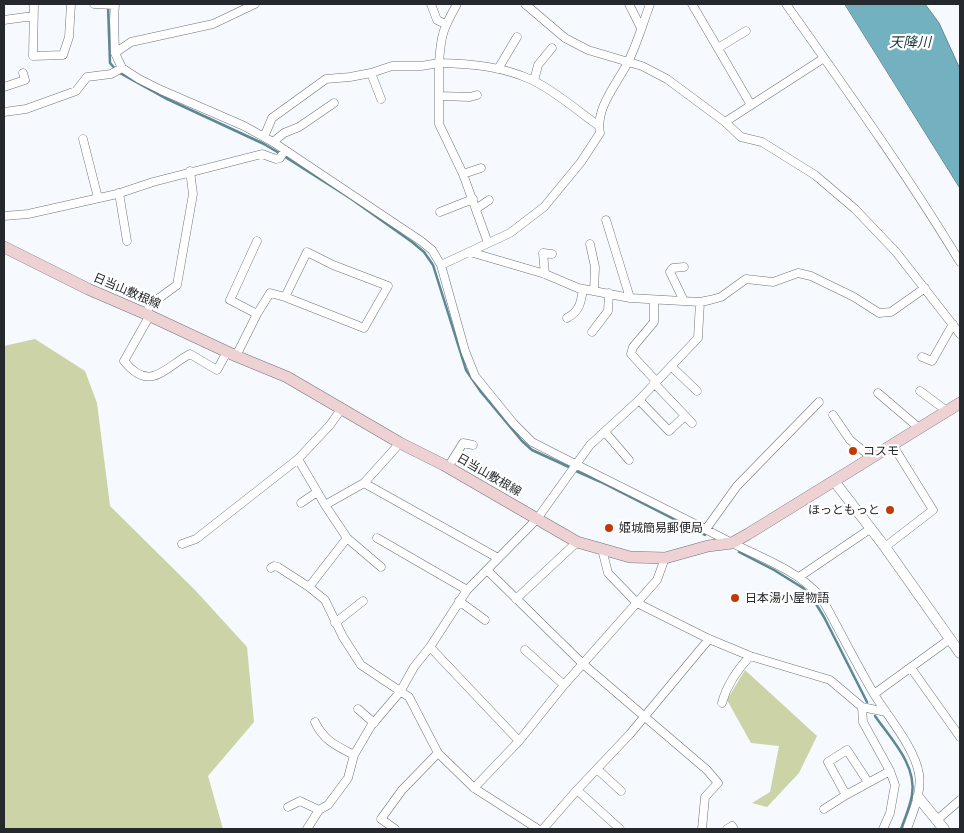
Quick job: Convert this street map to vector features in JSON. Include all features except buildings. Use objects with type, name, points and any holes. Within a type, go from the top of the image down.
[{"type":"main road","name":"日当山敷根線","points":[[4,247],[88,290],[287,377],[577,542],[630,558],[665,558],[708,546],[732,543],[960,403]]},
{"type":"street","points":[[34,4],[33,56],[63,55],[69,37],[71,4]]},
{"type":"street","points":[[115,53],[131,42],[212,24],[255,4]]},
{"type":"street","points":[[431,4],[437,20],[445,24]]},
{"type":"street","points":[[457,4],[445,24],[440,38],[439,124],[463,174],[488,243]]},
{"type":"street","points":[[525,4],[565,38],[588,50],[642,66],[667,79],[725,122],[741,137],[762,142],[815,175],[855,208],[896,252],[960,334]]},
{"type":"street","points":[[629,4],[640,28]]},
{"type":"street","points":[[441,265],[510,233],[544,207],[600,133],[599,126],[605,103],[628,62],[650,4]]},
{"type":"street","points":[[692,4],[751,105]]},
{"type":"street","points":[[786,4],[937,223],[960,262]]},
{"type":"street","points":[[98,5],[115,5],[115,53],[121,68],[161,90],[244,126],[273,142],[283,153],[421,241],[432,250],[441,265],[471,367],[481,384],[514,424],[532,442],[732,543],[762,556],[799,577],[821,597],[874,694],[917,765],[920,777],[918,797],[908,829]]},
{"type":"street","points":[[4,20],[33,16]]},
{"type":"street","points":[[718,48],[746,31]]},
{"type":"street","points":[[498,69],[517,37]]},
{"type":"street","points":[[534,81],[538,65],[552,48]]},
{"type":"street","points":[[725,122],[824,58]]},
{"type":"street","points":[[264,137],[272,118],[326,79],[371,73],[392,66],[421,66],[439,63],[475,64],[498,69],[534,81],[599,126]]},
{"type":"street","points":[[4,112],[26,109],[76,91],[88,77],[111,74],[121,68]]},
{"type":"street","points":[[4,87],[25,80],[23,73]]},
{"type":"street","points":[[371,73],[381,99]]},
{"type":"street","points":[[439,96],[470,97],[477,95]]},
{"type":"street","points":[[273,142],[284,133],[319,118],[334,103]]},
{"type":"street","points":[[83,139],[98,198]]},
{"type":"street","points":[[4,216],[28,214],[120,193],[190,171],[262,154],[276,159],[283,153]]},
{"type":"street","points":[[463,174],[481,168]]},
{"type":"street","points":[[190,171],[193,194],[176,285],[150,304],[148,315],[124,361],[133,373],[146,377],[157,375],[190,354],[217,370],[232,354],[270,293],[364,328],[388,286],[333,265],[307,252],[285,297]]},
{"type":"street","points":[[120,193],[127,241]]},
{"type":"street","points":[[440,212],[472,199]]},
{"type":"street","points":[[476,209],[489,200]]},
{"type":"street","points":[[606,220],[630,298]]},
{"type":"street","points":[[257,314],[230,300],[258,241]]},
{"type":"street","points":[[590,244],[595,267],[594,290]]},
{"type":"street","points":[[470,252],[545,274],[574,287],[630,298],[654,300],[700,302],[720,297],[746,279],[773,282],[798,273],[812,276],[854,297],[879,313],[891,312],[924,288]]},
{"type":"street","points":[[545,274],[543,253],[552,254]]},
{"type":"street","points":[[684,267],[672,268],[670,272],[684,301]]},
{"type":"street","points":[[567,318],[576,312],[580,306],[583,289]]},
{"type":"street","points":[[592,332],[608,311],[609,294]]},
{"type":"street","points":[[654,300],[654,322],[633,347],[631,354],[692,423]]},
{"type":"street","points":[[307,829],[319,810],[328,805],[348,778],[354,755],[374,723],[400,692],[414,667],[430,647],[467,590],[537,519],[590,445],[640,400],[698,338],[700,302]]},
{"type":"street","points":[[922,357],[932,361],[953,324]]},
{"type":"street","points":[[671,366],[697,391]]},
{"type":"street","points":[[920,390],[948,410]]},
{"type":"street","points":[[878,393],[919,428]]},
{"type":"street","points":[[640,400],[669,431],[685,416]]},
{"type":"street","points":[[706,529],[736,486],[818,402]]},
{"type":"street","points":[[182,544],[196,538],[298,459],[330,425],[342,408]]},
{"type":"street","points":[[832,415],[850,440],[871,457]]},
{"type":"street","points":[[605,432],[629,460]]},
{"type":"street","points":[[325,505],[364,483],[400,443]]},
{"type":"street","points":[[448,467],[463,443],[473,445]]},
{"type":"street","points":[[885,546],[933,510],[892,444]]},
{"type":"street","points":[[298,459],[347,538],[381,567]]},
{"type":"street","points":[[834,481],[885,546],[960,653]]},
{"type":"street","points":[[364,483],[498,558]]},
{"type":"street","points":[[301,503],[317,492]]},
{"type":"street","points":[[799,577],[870,529]]},
{"type":"street","points":[[309,587],[347,538]]},
{"type":"street","points":[[377,538],[467,590]]},
{"type":"street","points":[[516,600],[577,542]]},
{"type":"street","points":[[602,549],[608,573],[638,603],[709,639],[750,656],[830,680],[862,707],[886,712]]},
{"type":"street","points":[[474,788],[519,741],[564,685],[638,603],[657,580],[665,558]]},
{"type":"street","points":[[270,568],[278,567],[325,600],[335,623],[361,665],[409,697],[438,753],[474,788],[538,829]]},
{"type":"street","points":[[487,570],[583,664],[646,716],[707,770],[718,783],[704,797],[702,829]]},
{"type":"street","points":[[335,623],[364,601]]},
{"type":"street","points":[[459,601],[485,620]]},
{"type":"street","points":[[543,829],[646,716],[709,639]]},
{"type":"street","points":[[874,694],[950,639]]},
{"type":"street","points":[[430,647],[519,741]]},
{"type":"street","points":[[524,650],[564,685]]},
{"type":"street","points":[[722,703],[726,689],[739,668],[750,656]]},
{"type":"street","points":[[911,668],[960,737]]},
{"type":"street","points":[[862,707],[864,722],[890,771],[895,785],[890,814],[883,829]]},
{"type":"street","points":[[358,709],[374,723]]},
{"type":"street","points":[[315,722],[327,740],[354,755]]},
{"type":"street","points":[[846,794],[828,762],[847,750],[868,782]]},
{"type":"street","points":[[395,829],[381,818],[402,790],[438,753]]},
{"type":"street","points":[[597,769],[621,791]]},
{"type":"street","points":[[824,809],[846,794],[890,771]]},
{"type":"street","points":[[577,790],[620,829]]},
{"type":"street","points":[[918,797],[944,829]]},
{"type":"street","points":[[937,820],[960,800]]},
{"type":"street","points":[[288,807],[300,801],[319,810]]},
{"type":"street","points":[[727,829],[732,826],[734,829]]},
{"type":"green space","points":[[35,339],[85,371],[97,403],[110,506],[195,590],[247,647],[254,722],[208,776],[223,829],[4,829],[4,346]]},
{"type":"green space","points":[[745,670],[817,736],[799,773],[767,807],[752,803],[770,792],[779,746],[751,743],[727,700]]},
{"type":"water","name":"天降川","points":[[845,4],[925,4],[939,23],[960,69],[960,188]]},
{"type":"waterway","points":[[108,6],[110,63],[118,72],[165,98],[264,144],[350,198],[424,252],[433,265],[466,370],[481,392],[522,441],[532,450],[569,467]]},
{"type":"waterway","points":[[576,471],[705,535]]},
{"type":"waterway","points":[[739,552],[803,588],[813,599],[867,702]]},
{"type":"waterway","points":[[875,716],[895,743],[911,773],[912,795],[901,829]]},
{"type":"place","name":"コスモ","points":[[853,451]]},
{"type":"place","name":"ほっともっと","points":[[890,510]]},
{"type":"place","name":"姫城簡易郵便局","points":[[609,528]]},
{"type":"place","name":"日本湯小屋物語","points":[[735,598]]}]
